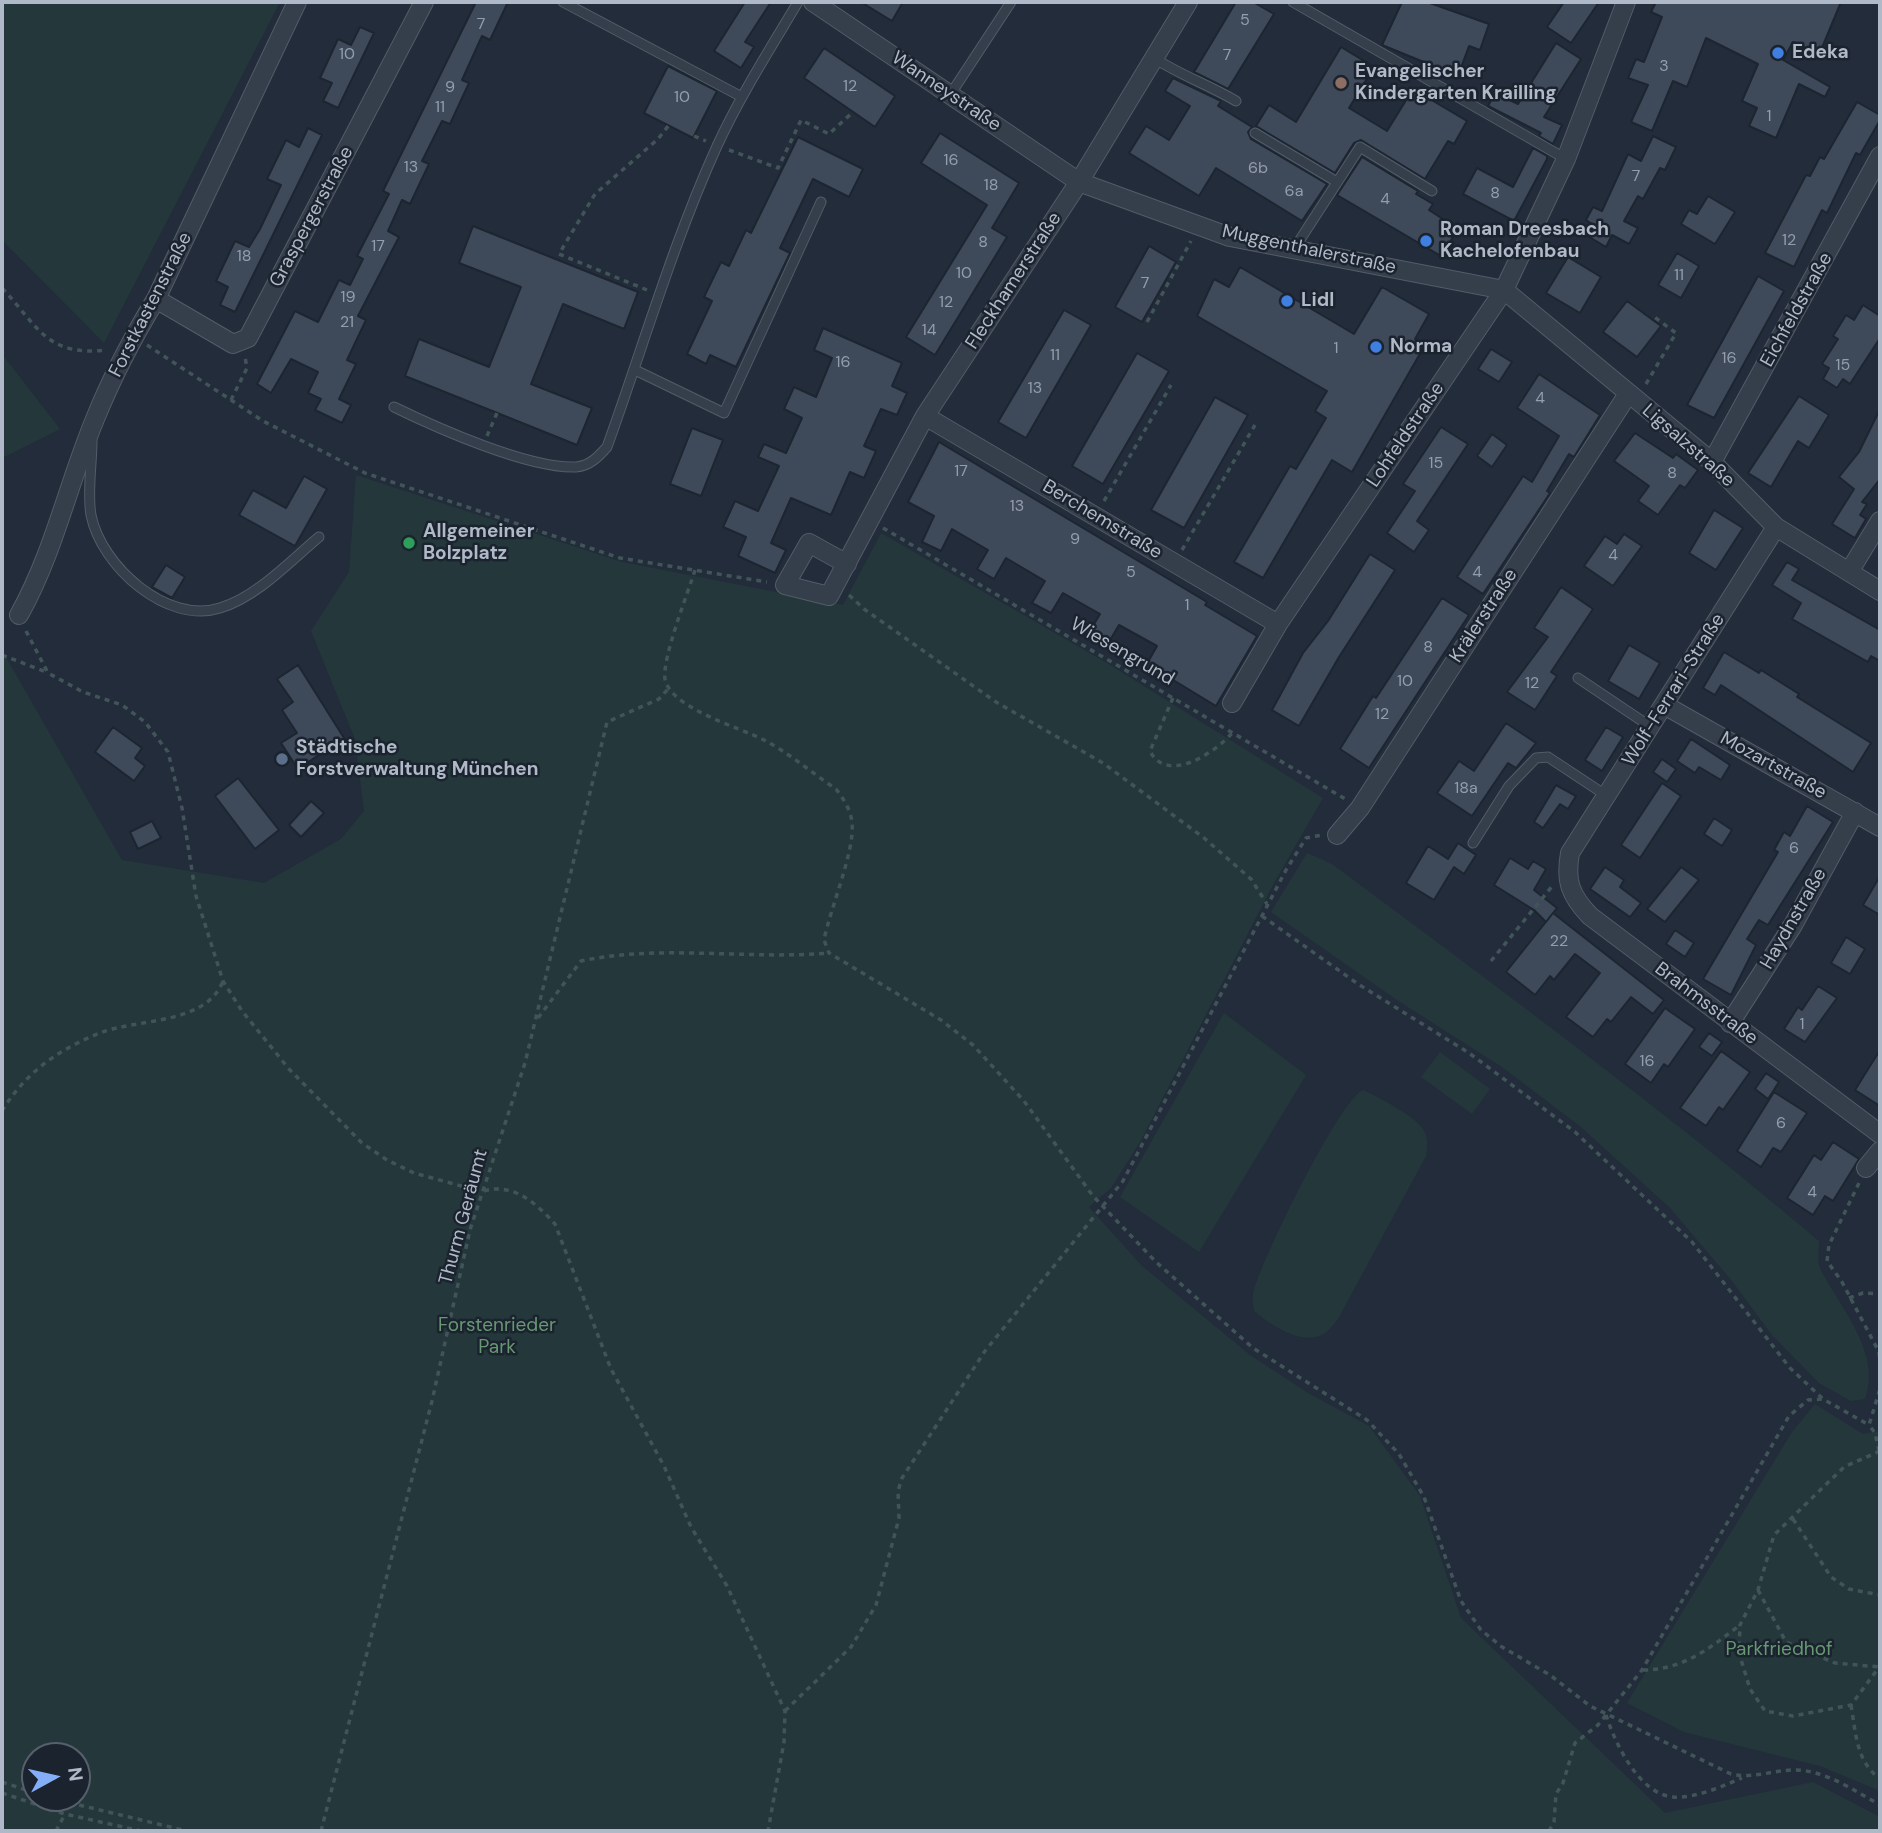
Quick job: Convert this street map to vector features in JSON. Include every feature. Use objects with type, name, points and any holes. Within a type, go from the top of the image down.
[{"type":"street","name":"Forstkastenstraße","points":[[19,615],[57,534],[91,428],[130,344],[156,299],[297,2]]},
{"type":"street","name":"Graspergerstraße","points":[[156,299],[233,344],[248,338],[424,2]]},
{"type":"street","name":"Wanneystraße","points":[[813,2],[1079,182]]},
{"type":"street","name":"Fleckhamerstraße","points":[[837,582],[925,416],[1079,182],[1188,2]]},
{"type":"street","name":"Lohfeldstraße","points":[[1232,703],[1278,624],[1504,290],[1566,159],[1626,2]]},
{"type":"street","name":"Eichfeldstraße","points":[[1712,462],[1880,156]]},
{"type":"street","name":"Muggenthalerstraße","points":[[1079,182],[1230,237],[1504,290]]},
{"type":"street","name":"Ligsalzstraße","points":[[1504,290],[1712,462],[1776,527],[1880,591]]},
{"type":"street","name":"Krälerstraße","points":[[1336,835],[1360,808],[1632,398]]},
{"type":"street","name":"Berchemstraße","points":[[925,416],[1278,624]]},
{"type":"street","points":[[1849,572],[1880,521]]},
{"type":"street","name":"Wolf-Ferrari-Straße","points":[[1566,875],[1570,853],[1776,527]]},
{"type":"street","points":[[837,582],[829,596],[785,585],[808,543],[847,564]]},
{"type":"street","name":"Mozartstraße","points":[[1665,706],[1880,827]]},
{"type":"street","name":"Haydnstraße","points":[[1730,1023],[1793,925],[1855,812]]},
{"type":"street","name":"Brahmsstraße","points":[[1566,875],[1572,897],[1590,916],[1880,1134]]},
{"type":"street","points":[[1866,1168],[1880,1151]]},
{"type":"lane","points":[[564,2],[741,97]]},
{"type":"lane","points":[[394,407],[440,429],[560,465],[578,467],[594,461],[607,447],[718,145],[741,97],[798,2]]},
{"type":"lane","points":[[950,96],[1011,2]]},
{"type":"lane","points":[[1293,2],[1566,159]]},
{"type":"lane","points":[[1154,58],[1175,72],[1203,81],[1236,101]]},
{"type":"lane","points":[[1255,134],[1337,182]]},
{"type":"lane","points":[[1294,249],[1360,147],[1432,191]]},
{"type":"lane","points":[[635,370],[724,413],[821,202]]},
{"type":"lane","points":[[91,428],[91,514],[101,545],[117,569],[173,607],[186,611],[222,608],[276,573],[319,537]]},
{"type":"lane","points":[[1578,678],[1651,727]]},
{"type":"lane","points":[[1473,843],[1508,786],[1536,758],[1548,757],[1607,796]]},
{"type":"path","points":[[718,145],[778,168],[802,120],[829,134],[853,111]]},
{"type":"path","points":[[662,296],[557,257],[595,194],[669,125]]},
{"type":"path","points":[[1147,322],[1200,225]]},
{"type":"path","points":[[2,288],[47,340],[84,351],[130,344],[231,400],[263,421],[365,473],[620,558],[785,585]]},
{"type":"path","points":[[1632,398],[1676,333],[1653,316]]},
{"type":"path","points":[[231,400],[247,368]]},
{"type":"path","points":[[1096,516],[1171,385]]},
{"type":"path","points":[[484,444],[497,413]]},
{"type":"path","points":[[1174,563],[1255,425]]},
{"type":"path","name":"Wiesengrund","points":[[869,520],[1360,808]]},
{"type":"path","points":[[695,570],[667,659],[665,678],[669,688],[705,715],[765,740],[835,789],[844,799],[852,822],[851,841],[824,940],[829,953]]},
{"type":"path","points":[[837,582],[864,609],[996,702],[1103,763],[1176,816],[1251,879],[1267,904]]},
{"type":"path","points":[[19,615],[48,673]]},
{"type":"path","points":[[2,655],[48,673],[83,692],[122,705],[145,722],[168,752],[182,808],[196,896],[223,981],[242,1011],[289,1069],[362,1143],[387,1160],[414,1172],[465,1187],[479,1205]]},
{"type":"path","name":"Thurm Geräumt","points":[[321,1831],[479,1205],[536,1022],[607,722],[659,699],[669,688]]},
{"type":"path","points":[[1173,698],[1151,742],[1150,751],[1159,762],[1172,765],[1203,758],[1233,733]]},
{"type":"path","points":[[785,1711],[851,1647],[876,1605],[899,1518],[898,1491],[902,1478],[985,1351],[1123,1181],[1267,904],[1296,852],[1306,838],[1313,835]]},
{"type":"path","points":[[1491,961],[1558,878],[1566,875]]},
{"type":"path","points":[[1262,916],[1358,984],[1469,1053],[1574,1132],[1692,1242],[1790,1368],[1823,1399],[1869,1424],[1875,1433],[1879,1451],[1844,1466],[1774,1535],[1758,1590],[1740,1625],[1739,1653],[1750,1689],[1765,1711],[1793,1716],[1852,1706]]},
{"type":"path","points":[[536,1022],[581,961],[616,954],[789,956],[829,953],[942,1020],[973,1045],[1024,1101],[1079,1178],[1156,1262],[1252,1348],[1367,1420],[1399,1454],[1424,1497],[1461,1601],[1470,1617],[1502,1647],[1550,1675],[1606,1715],[1724,1771],[1745,1777]]},
{"type":"path","points":[[2,1111],[31,1073],[55,1055],[103,1032],[197,1009],[218,994],[223,981]]},
{"type":"path","points":[[1866,1168],[1826,1252],[1829,1266],[1879,1352],[1880,1363]]},
{"type":"path","points":[[484,1191],[492,1188],[515,1192],[539,1206],[555,1224],[611,1369],[664,1466],[691,1527],[727,1586],[785,1711],[784,1742],[768,1831]]},
{"type":"path","points":[[1849,1298],[1863,1293],[1880,1294]]},
{"type":"path","points":[[1869,1424],[1880,1389]]},
{"type":"path","points":[[1549,1831],[1553,1822],[1556,1794],[1563,1783],[1571,1751],[1606,1715],[1642,1670],[1789,1416],[1808,1400],[1823,1399]]},
{"type":"path","points":[[1793,1519],[1831,1577],[1849,1589],[1880,1595]]},
{"type":"path","points":[[1758,1590],[1786,1642],[1835,1663],[1880,1666]]},
{"type":"path","points":[[1642,1670],[1661,1670],[1697,1657],[1740,1625]]},
{"type":"path","points":[[1880,1666],[1852,1706],[1858,1745],[1867,1769],[1880,1779]]},
{"type":"path","points":[[1606,1715],[1626,1756],[1642,1779],[1656,1792],[1673,1797],[1691,1795],[1745,1777],[1787,1770],[1811,1772],[1880,1805]]},
{"type":"path","points":[[2,1782],[21,1788]]},
{"type":"path","points":[[2,1793],[65,1814],[141,1831]]},
{"type":"path","points":[[91,1808],[187,1831]]},
{"type":"path","points":[[56,1831],[65,1814]]},
{"type":"green space","points":[[2,2],[280,2],[104,343],[2,240]]},
{"type":"green space","points":[[2,354],[60,429],[2,458]]},
{"type":"green space","name":"Forstenrieder Park","points":[[356,475],[622,562],[843,605],[881,533],[1107,663],[1323,798],[1274,883],[1140,1142],[1111,1188],[1089,1207],[1141,1265],[1250,1355],[1308,1393],[1369,1426],[1420,1496],[1461,1618],[1665,1813],[1813,1782],[1880,1817],[1880,1831],[2,1831],[2,650],[122,860],[264,883],[341,839],[364,811],[355,739],[311,631],[349,572]]},
{"type":"green space","points":[[1307,853],[1332,864],[1517,1002],[1700,1143],[1819,1241],[1820,1268],[1864,1347],[1869,1381],[1865,1399],[1851,1401],[1819,1383],[1772,1335],[1732,1281],[1670,1208],[1581,1127],[1502,1067],[1397,1000],[1271,912]]},
{"type":"green space","points":[[1224,1013],[1306,1075],[1199,1252],[1120,1197]]},
{"type":"green space","points":[[1440,1052],[1490,1089],[1472,1114],[1421,1077]]},
{"type":"green space","points":[[1363,1090],[1396,1107],[1419,1124],[1426,1136],[1426,1156],[1338,1319],[1322,1335],[1295,1335],[1276,1327],[1254,1311],[1253,1294],[1269,1251],[1302,1184],[1337,1121]]},
{"type":"green space","name":"Parkfriedhof","points":[[1815,1404],[1863,1434],[1880,1431],[1880,1791],[1820,1766],[1684,1732],[1627,1703],[1792,1432]]},
{"type":"building","points":[[476,2],[508,2],[490,40],[482,36],[462,80],[469,83],[450,124],[442,121],[422,161],[429,164],[410,204],[402,200],[388,231],[399,237],[358,316],[366,320],[347,360],[356,364],[339,399],[351,405],[342,423],[315,410],[321,399],[308,393],[318,372],[291,359],[271,393],[257,384],[295,311],[318,322],[339,280],[350,285],[363,259],[357,256],[389,194],[383,191]]},
{"type":"building","points":[[745,2],[771,2],[745,42],[754,47],[741,68],[714,51]]},
{"type":"building","points":[[861,2],[903,2],[892,21]]},
{"type":"building","points":[[1236,2],[1253,2],[1274,14],[1228,89],[1194,72]]},
{"type":"building","points":[[1402,2],[1427,2],[1489,24],[1480,50],[1469,46],[1458,76],[1382,45]]},
{"type":"building","points":[[1564,2],[1599,2],[1571,43],[1547,27]]},
{"type":"building","points":[[1656,2],[1841,2],[1819,55],[1793,42],[1783,60],[1830,87],[1825,97],[1799,84],[1776,138],[1749,126],[1757,108],[1742,101],[1758,64],[1706,38],[1687,87],[1673,81],[1652,131],[1631,122],[1648,85],[1628,78],[1636,59],[1644,62],[1662,17],[1651,12]]},
{"type":"building","points":[[360,27],[374,33],[338,108],[323,101],[332,83],[320,78],[338,39],[351,45]]},
{"type":"building","points":[[1556,43],[1581,59],[1544,117],[1562,125],[1553,144],[1539,136],[1541,133],[1488,106],[1495,93],[1518,104]]},
{"type":"building","points":[[1341,47],[1374,67],[1349,108],[1387,131],[1413,89],[1467,121],[1454,144],[1448,141],[1425,179],[1361,140],[1354,143],[1335,173],[1256,126],[1269,105],[1296,122]]},
{"type":"building","points":[[824,48],[895,96],[875,127],[804,78]]},
{"type":"building","points":[[668,66],[717,91],[693,138],[644,113]]},
{"type":"building","points":[[1173,78],[1221,101],[1218,106],[1252,127],[1248,132],[1251,139],[1327,184],[1302,221],[1216,168],[1199,196],[1129,153],[1146,126],[1169,140],[1190,106],[1165,91]]},
{"type":"building","points":[[1857,102],[1880,115],[1880,120],[1860,155],[1856,153],[1827,213],[1822,210],[1794,267],[1765,253],[1806,175],[1810,176],[1820,157],[1824,159]]},
{"type":"building","points":[[308,128],[322,135],[235,312],[220,305],[228,287],[216,281],[235,241],[249,247],[260,229],[281,185],[267,179],[286,140],[299,147]]},
{"type":"building","points":[[940,133],[1019,183],[992,228],[1007,237],[935,355],[906,337],[987,205],[921,163]]},
{"type":"building","points":[[1653,136],[1676,147],[1665,170],[1660,168],[1643,199],[1638,196],[1624,221],[1638,228],[1629,244],[1612,235],[1606,247],[1586,235],[1592,224],[1586,220],[1593,207],[1602,211],[1628,154],[1641,161]]},
{"type":"building","points":[[798,137],[863,169],[849,197],[813,179],[780,248],[790,253],[736,367],[710,355],[706,364],[687,354],[712,301],[704,297],[721,262],[729,266],[746,230],[751,233]]},
{"type":"building","points":[[1533,148],[1547,156],[1547,159],[1514,221],[1463,194],[1477,168],[1513,187]]},
{"type":"building","points":[[1362,157],[1418,191],[1416,194],[1433,204],[1429,210],[1458,229],[1441,256],[1337,195]]},
{"type":"building","points":[[1708,196],[1735,212],[1715,244],[1681,224],[1689,210],[1697,214]]},
{"type":"building","points":[[473,226],[638,292],[624,329],[563,304],[531,384],[592,408],[577,445],[405,376],[419,339],[489,367],[521,287],[459,263]]},
{"type":"building","points":[[1149,246],[1176,262],[1142,322],[1115,307]]},
{"type":"building","points":[[1677,253],[1699,266],[1681,298],[1658,285]]},
{"type":"building","points":[[1568,257],[1601,277],[1580,313],[1546,293]]},
{"type":"building","points":[[1240,267],[1354,334],[1382,287],[1429,314],[1415,339],[1425,345],[1352,472],[1332,460],[1263,578],[1234,562],[1290,466],[1296,469],[1326,418],[1315,411],[1327,391],[1197,316],[1214,279],[1229,287]]},
{"type":"building","points":[[1758,276],[1784,291],[1714,418],[1687,405]]},
{"type":"building","points":[[1627,301],[1661,326],[1637,357],[1603,332]]},
{"type":"building","points":[[1863,305],[1880,316],[1880,338],[1850,384],[1843,379],[1837,388],[1823,379],[1829,368],[1822,364],[1838,339],[1833,336],[1846,315],[1854,320]]},
{"type":"building","points":[[1064,310],[1091,325],[1026,438],[998,422]]},
{"type":"building","points":[[823,328],[902,363],[892,386],[907,393],[897,415],[881,409],[864,446],[876,451],[864,478],[850,472],[831,515],[791,498],[771,543],[786,550],[775,573],[738,556],[746,537],[723,527],[735,501],[758,511],[779,466],[758,457],[764,444],[786,453],[802,418],[784,409],[794,387],[816,397],[832,358],[814,350]]},
{"type":"building","points":[[1491,349],[1512,362],[1499,382],[1478,369]]},
{"type":"building","points":[[1137,353],[1169,371],[1103,484],[1072,466]]},
{"type":"building","points":[[1539,374],[1600,415],[1574,457],[1569,454],[1547,491],[1550,493],[1483,594],[1457,577],[1523,476],[1532,482],[1559,436],[1517,408]]},
{"type":"building","points":[[1799,396],[1829,415],[1809,448],[1798,441],[1771,487],[1748,473]]},
{"type":"building","points":[[1215,397],[1248,415],[1184,528],[1151,510]]},
{"type":"building","points":[[1880,409],[1880,479],[1862,502],[1867,504],[1860,515],[1866,519],[1855,538],[1832,524],[1854,489],[1839,477],[1859,452]]},
{"type":"building","points":[[1441,427],[1468,444],[1417,521],[1429,530],[1414,552],[1387,533],[1415,491],[1403,484]]},
{"type":"building","points":[[692,428],[723,440],[701,496],[670,484]]},
{"type":"building","points":[[1635,433],[1673,458],[1676,454],[1698,470],[1685,488],[1680,485],[1658,515],[1638,501],[1649,486],[1614,461]]},
{"type":"building","points":[[1492,434],[1507,445],[1492,467],[1477,456]]},
{"type":"building","points":[[939,442],[1207,602],[1205,605],[1257,636],[1216,706],[1165,675],[1163,679],[1144,669],[1157,646],[1119,625],[1106,647],[1087,636],[1100,614],[1063,593],[1051,613],[1032,603],[1045,581],[1006,558],[994,579],[977,569],[988,550],[952,529],[941,551],[922,542],[934,516],[908,502]]},
{"type":"building","points":[[304,476],[327,489],[295,546],[239,515],[253,490],[286,508]]},
{"type":"building","points":[[1714,510],[1743,528],[1716,570],[1689,553]]},
{"type":"building","points":[[1624,534],[1642,546],[1613,586],[1584,566],[1605,536],[1617,544]]},
{"type":"building","points":[[1370,554],[1395,570],[1299,726],[1272,710],[1303,653],[1328,621]]},
{"type":"building","points":[[1787,562],[1799,569],[1792,580],[1880,630],[1880,661],[1871,656],[1868,662],[1792,619],[1801,603],[1772,585]]},
{"type":"building","points":[[166,565],[185,577],[172,598],[152,587]]},
{"type":"building","points":[[1561,587],[1593,609],[1551,672],[1557,676],[1535,710],[1507,692],[1548,637],[1534,628]]},
{"type":"building","points":[[1442,598],[1469,615],[1369,768],[1340,749],[1373,696],[1376,698]]},
{"type":"building","points":[[1629,645],[1660,663],[1639,699],[1608,681]]},
{"type":"building","points":[[1724,652],[1759,673],[1761,670],[1799,694],[1797,697],[1871,743],[1853,772],[1721,685],[1715,695],[1703,688]]},
{"type":"building","points":[[298,665],[344,738],[298,769],[281,743],[297,733],[282,710],[293,702],[277,679]]},
{"type":"building","points":[[1506,723],[1536,743],[1516,768],[1508,763],[1472,816],[1437,793],[1459,761],[1474,771]]},
{"type":"building","points":[[113,727],[142,748],[135,758],[145,766],[134,781],[95,752]]},
{"type":"building","points":[[1606,727],[1623,737],[1602,771],[1585,760]]},
{"type":"building","points":[[1691,739],[1730,765],[1721,780],[1699,767],[1695,773],[1677,761]]},
{"type":"building","points":[[1662,759],[1676,769],[1667,782],[1653,772]]},
{"type":"building","points":[[238,778],[279,830],[255,849],[215,796]]},
{"type":"building","points":[[1662,783],[1681,796],[1640,858],[1621,845]]},
{"type":"building","points":[[1556,785],[1576,796],[1568,809],[1560,804],[1543,828],[1534,822]]},
{"type":"building","points":[[311,801],[324,813],[301,837],[289,825]]},
{"type":"building","points":[[1807,806],[1833,822],[1768,925],[1759,920],[1747,939],[1756,945],[1731,995],[1703,979],[1778,852],[1774,850],[1784,832],[1790,836]]},
{"type":"building","points":[[1714,818],[1732,830],[1722,846],[1704,834]]},
{"type":"building","points":[[152,821],[161,838],[138,849],[130,832]]},
{"type":"building","points":[[1458,843],[1476,855],[1464,874],[1454,867],[1434,900],[1406,883],[1428,846],[1448,859]]},
{"type":"building","points":[[1510,858],[1528,869],[1533,861],[1546,869],[1534,890],[1557,908],[1546,922],[1534,910],[1494,885]]},
{"type":"building","points":[[1605,867],[1624,880],[1620,887],[1641,903],[1630,917],[1590,889]]},
{"type":"building","points":[[1681,867],[1699,880],[1665,922],[1647,909]]},
{"type":"building","points":[[1880,876],[1880,915],[1863,905]]},
{"type":"building","points":[[1553,913],[1664,1000],[1653,1014],[1631,997],[1611,1022],[1607,1019],[1593,1037],[1566,1017],[1600,973],[1575,954],[1554,980],[1550,976],[1535,995],[1506,972]]},
{"type":"building","points":[[1675,930],[1694,943],[1685,957],[1666,944]]},
{"type":"building","points":[[1846,937],[1865,949],[1850,974],[1831,963]]},
{"type":"building","points":[[1818,986],[1837,998],[1805,1042],[1784,1029],[1798,1007],[1802,1010]]},
{"type":"building","points":[[1665,1008],[1695,1029],[1668,1067],[1664,1064],[1651,1083],[1625,1064]]},
{"type":"building","points":[[1709,1033],[1722,1042],[1712,1056],[1699,1047]]},
{"type":"building","points":[[1880,1050],[1880,1106],[1855,1090]]},
{"type":"building","points":[[1721,1051],[1750,1072],[1723,1110],[1719,1107],[1706,1126],[1680,1108]]},
{"type":"building","points":[[1766,1073],[1779,1082],[1768,1099],[1755,1089]]},
{"type":"building","points":[[1774,1092],[1807,1113],[1781,1152],[1773,1148],[1761,1167],[1737,1151]]},
{"type":"building","points":[[1833,1142],[1859,1159],[1833,1201],[1825,1196],[1813,1215],[1787,1198],[1814,1155],[1821,1160]]},
{"type":"place","name":"Edeka","points":[[1778,53]]},
{"type":"place","name":"Evangelischer Kindergarten Krailling","points":[[1341,83]]},
{"type":"place","name":"Roman Dreesbach Kachelofenbau","points":[[1426,241]]},
{"type":"place","name":"Lidl","points":[[1287,301]]},
{"type":"place","name":"Norma","points":[[1376,347]]},
{"type":"place","name":"Allgemeiner Bolzplatz","points":[[409,543]]},
{"type":"place","name":"Städtische Forstverwaltung München","points":[[282,759]]}]
